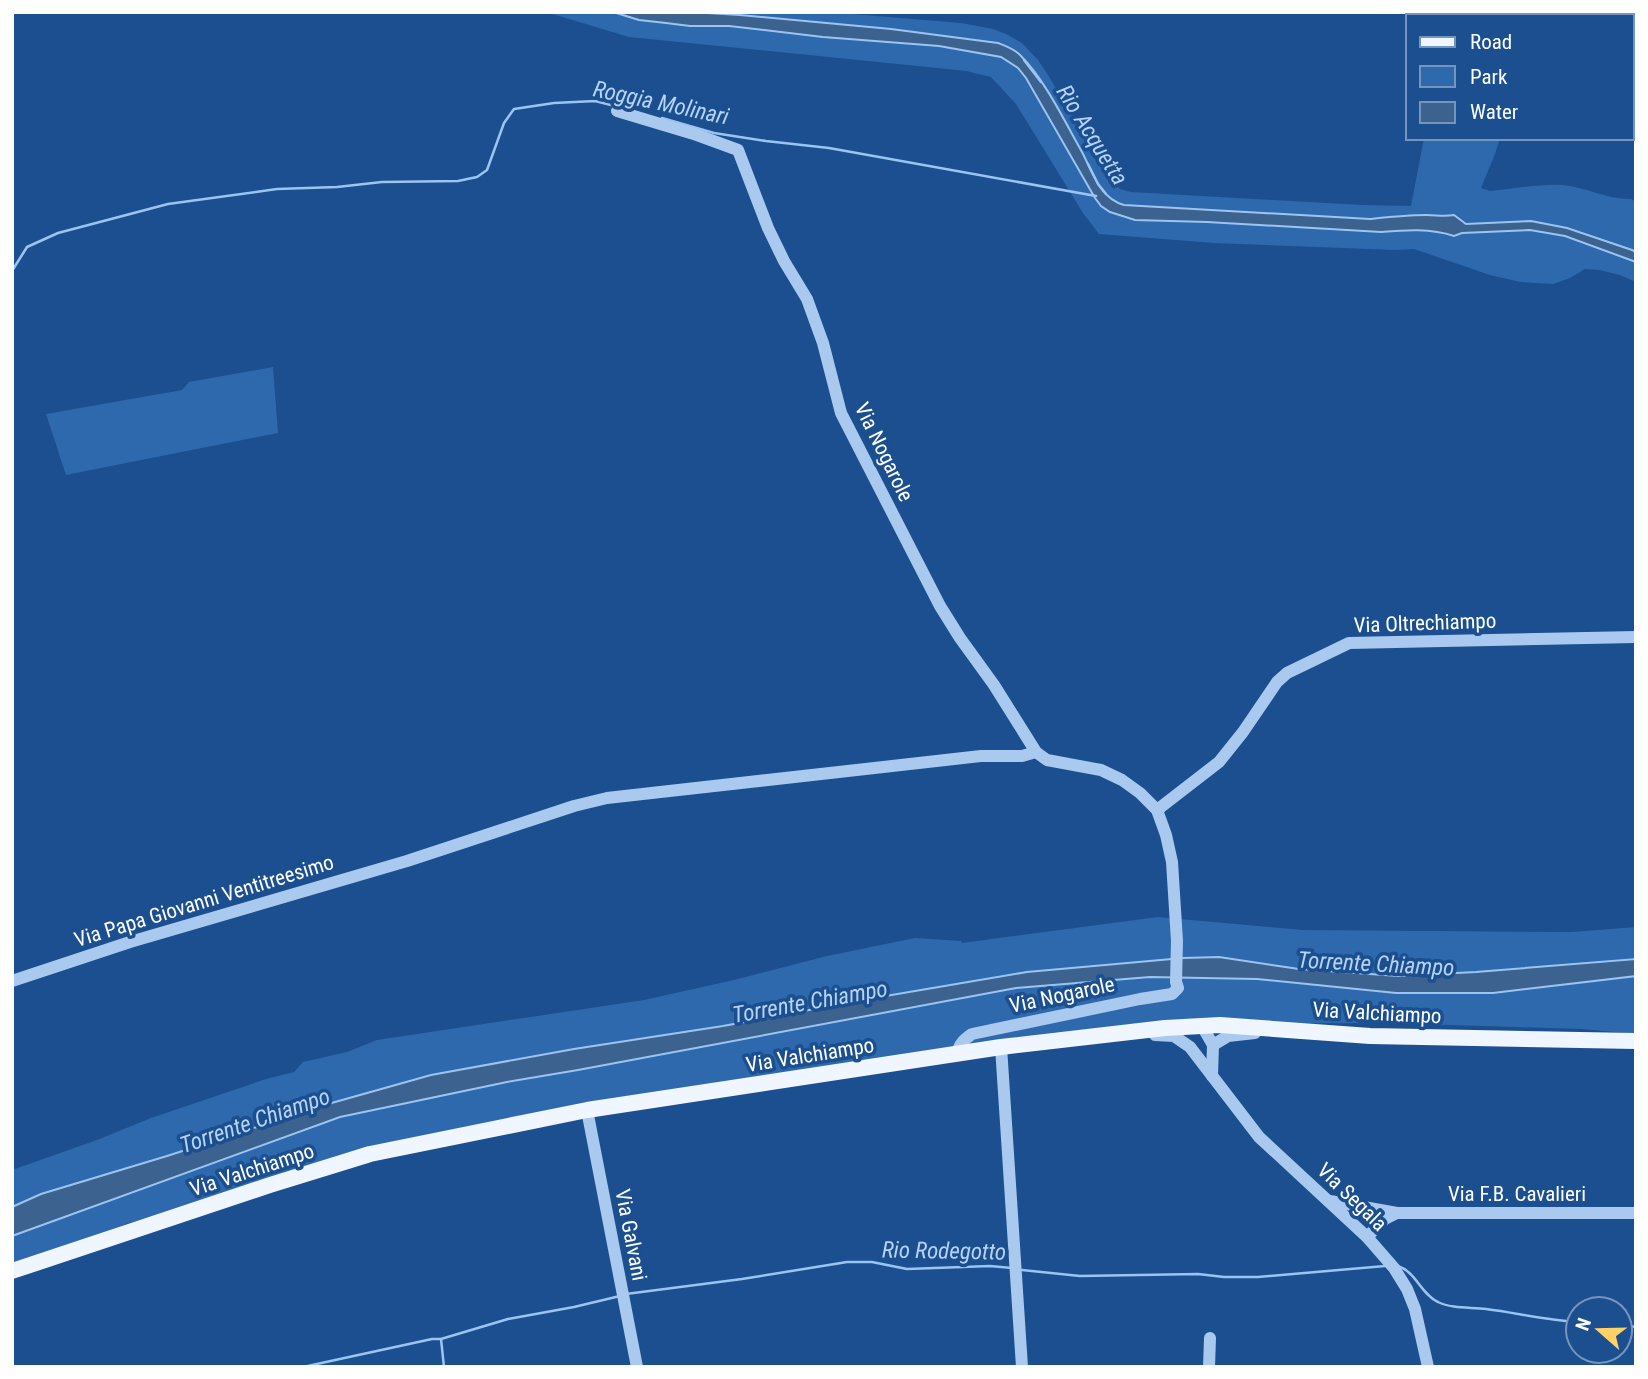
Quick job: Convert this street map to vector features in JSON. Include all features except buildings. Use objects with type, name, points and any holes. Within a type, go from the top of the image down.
[{"type":"main road","name":"Via Valchiampo","points":[[12,1271],[370,1154],[587,1110],[1001,1047],[1220,1025],[1370,1036],[1636,1041]]},
{"type":"street","name":"Via Nogarole","points":[[617,111],[738,150],[768,228],[807,299],[823,343],[841,413],[940,606],[1036,752]]},
{"type":"street","name":"Via Oltrechiampo","points":[[1157,810],[1219,762],[1277,682],[1287,673],[1349,643],[1636,637]]},
{"type":"street","points":[[1036,752],[1047,760],[1101,770],[1122,780],[1157,810]]},
{"type":"street","name":"Via Papa Giovanni Ventitreesimo","points":[[12,981],[130,942],[407,861],[574,806],[607,798],[981,756],[1022,756],[1036,752]]},
{"type":"street","name":"Via Nogarole","points":[[958,1054],[962,1042],[972,1034],[1172,994],[1178,988],[1172,862],[1157,810]]},
{"type":"street","points":[[1202,1026],[1213,1045],[1212,1076]]},
{"type":"street","points":[[1195,1053],[1202,1026]]},
{"type":"street","points":[[1213,1045],[1227,1036],[1288,1030]]},
{"type":"street","points":[[1116,1034],[1174,1036],[1183,1040],[1195,1053]]},
{"type":"street","points":[[1001,1047],[1022,1367]]},
{"type":"street","name":"Via Segala","points":[[1195,1053],[1259,1136],[1367,1237],[1394,1268],[1415,1309],[1428,1367]]},
{"type":"street","name":"Via Galvani","points":[[587,1110],[637,1367]]},
{"type":"street","name":"Via F.B. Cavalieri","points":[[1330,1201],[1397,1213],[1636,1213]]},
{"type":"street","points":[[1367,1237],[1385,1219],[1397,1213]]},
{"type":"street","points":[[1209,1367],[1210,1338]]},
{"type":"green space","points":[[546,12],[613,12],[639,20],[690,26],[729,26],[939,46],[1001,57],[1026,78],[1101,206],[1122,217],[1135,220],[1381,232],[1427,231],[1454,236],[1462,233],[1530,230],[1565,236],[1628,258],[1636,262],[1636,282],[1620,275],[1585,269],[1553,284],[1520,282],[1490,275],[1414,249],[1214,243],[1099,234],[1083,213],[1016,104],[991,77],[966,71],[629,37]]},
{"type":"green space","points":[[690,12],[828,12],[961,23],[1006,34],[1022,43],[1038,60],[1109,176],[1120,189],[1131,192],[1411,206],[1424,140],[1499,140],[1481,188],[1490,191],[1562,185],[1614,198],[1632,199],[1636,203],[1636,252],[1567,228],[1531,221],[1466,224],[1454,215],[1370,219],[1124,205],[1103,191],[1046,89],[1016,51],[998,43]]},
{"type":"green space","points":[[273,367],[278,433],[66,475],[46,414],[182,390],[189,382]]},
{"type":"green space","points":[[1158,917],[1302,930],[1572,932],[1636,927],[1636,959],[1398,976],[1299,969],[1219,957],[868,999],[431,1075],[328,1104],[12,1207],[12,1170],[151,1118],[294,1072],[303,1062],[347,1052],[377,1040],[644,1000],[915,938],[962,943]]},
{"type":"green space","points":[[1636,976],[1636,1034],[1582,1029],[1380,1023],[1175,1024],[613,1107],[265,1185],[129,1223],[12,1267],[12,1236],[340,1117],[507,1082],[1016,988],[1150,977],[1257,979],[1396,993],[1493,993]]},
{"type":"water","points":[[613,12],[740,15],[891,29],[1001,44],[1016,51],[1030,66],[1054,102],[1103,191],[1124,205],[1370,219],[1454,215],[1466,224],[1531,221],[1567,228],[1632,250],[1636,252],[1636,262],[1565,236],[1530,230],[1462,233],[1454,236],[1409,230],[1381,232],[1135,220],[1110,212],[1101,206],[1026,78],[1018,68],[1001,57],[939,46],[729,26],[690,26],[639,20]]},
{"type":"water","points":[[1219,957],[1299,969],[1398,976],[1636,959],[1636,976],[1493,993],[1396,993],[1257,979],[1150,977],[1016,988],[507,1082],[340,1117],[12,1236],[12,1207],[41,1194],[328,1104],[431,1075],[1027,972]]},
{"type":"waterway","name":"Rio Acquetta","points":[[1024,60],[1041,82]]},
{"type":"waterway","name":"Roggia Molinari","points":[[12,271],[27,247],[58,233],[168,204],[277,189],[382,182],[458,181],[477,177],[487,170],[504,123],[514,109],[595,101],[615,106]]},
{"type":"waterway","name":"Roggia Molinari","points":[[662,118],[714,133],[829,148],[1096,196]]},
{"type":"waterway","name":"Rio Acquetta","points":[[1088,164],[1106,194]]},
{"type":"waterway","name":"Rio Rodegotto","points":[[626,1294],[847,1262],[872,1262],[907,1269],[990,1266],[1012,1268]]},
{"type":"waterway","name":"Rio Rodegotto","points":[[1022,1270],[1080,1276],[1198,1274],[1258,1277],[1385,1266]]},
{"type":"waterway","name":"Rio Rodegotto","points":[[1398,1266],[1409,1273],[1427,1294],[1443,1304],[1564,1321]]},
{"type":"waterway","name":"Rio Rodegotto","points":[[303,1367],[441,1339],[508,1319],[620,1296]]},
{"type":"waterway","points":[[441,1339],[444,1367]]},
{"type":"water label","name":"Torrente Chiampo","points":[[1376,964]]},
{"type":"water label","name":"Torrente Chiampo","points":[[810,1002]]},
{"type":"water label","name":"Torrente Chiampo","points":[[255,1121]]}]
